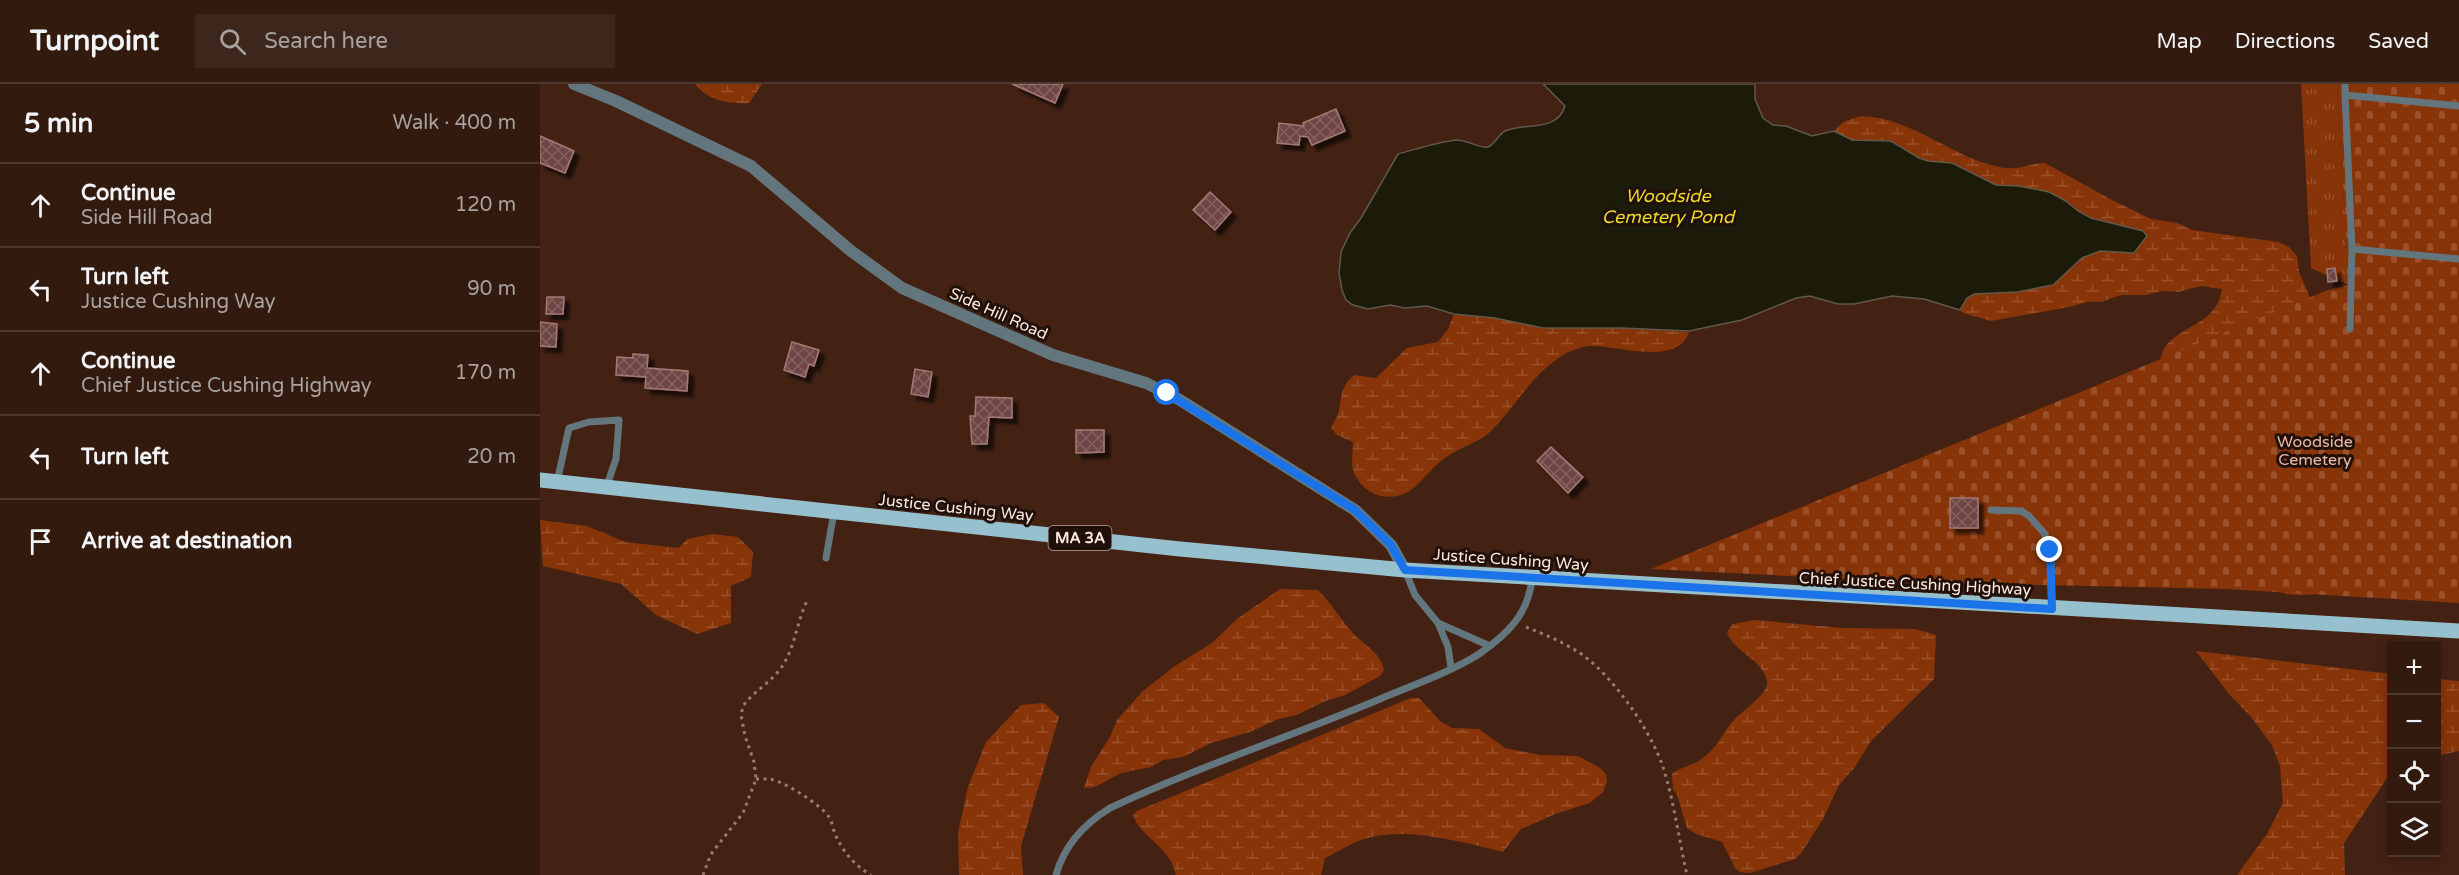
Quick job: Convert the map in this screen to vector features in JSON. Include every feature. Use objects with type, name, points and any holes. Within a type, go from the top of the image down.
[{"type":"main road","name":"Justice Cushing Way","points":[[540,480],[1405,570],[1620,584]]},
{"type":"main road","name":"Chief Justice Cushing Highway","points":[[1620,584],[2459,631]]},
{"type":"street","name":"Side Hill Road","points":[[574,84],[616,101],[751,166],[851,251],[902,288],[1053,355],[1146,383],[1180,400],[1355,510],[1391,545],[1405,570]]},
{"type":"lane","points":[[2345,84],[2352,249],[2350,329]]},
{"type":"lane","points":[[2346,94],[2459,106]]},
{"type":"lane","points":[[2352,249],[2459,260]]},
{"type":"lane","points":[[558,482],[568,428],[589,422],[619,420],[616,459],[606,488]]},
{"type":"lane","points":[[1991,510],[2021,511],[2029,516],[2044,533],[2050,550],[2052,609]]},
{"type":"lane","points":[[826,558],[834,512]]},
{"type":"lane","points":[[1405,570],[1414,595],[1438,623],[1448,647],[1451,668]]},
{"type":"lane","points":[[1056,875],[1062,858],[1076,836],[1096,816],[1110,808],[1451,668],[1490,646],[1516,621],[1527,604],[1532,579]]},
{"type":"lane","points":[[1438,623],[1490,646]]},
{"type":"path","points":[[703,875],[711,854],[743,813],[756,779],[741,715],[743,706],[782,668],[796,639],[803,609],[808,599]]},
{"type":"path","points":[[1516,621],[1558,640],[1585,657],[1608,680],[1644,725],[1663,767],[1687,875]]},
{"type":"path","points":[[756,779],[771,779],[789,787],[816,805],[829,817],[846,854],[859,867],[872,875]]},
{"type":"green space","points":[[695,84],[762,84],[749,103],[741,103],[713,98]]},
{"type":"green space","points":[[2301,84],[2337,84],[2349,285],[2311,268]]},
{"type":"green space","name":"Woodside Cemetery","points":[[2337,84],[2459,84],[2459,603],[2226,589],[1907,582],[1651,569],[2328,290],[2349,285]]},
{"type":"green space","points":[[1861,116],[1898,123],[1986,164],[2010,168],[2045,163],[2151,219],[2177,223],[2192,230],[2278,242],[2289,247],[2297,256],[2299,272],[2311,300],[2320,592],[2298,595],[2276,591],[2159,368],[2163,351],[2170,341],[2213,311],[2222,289],[2201,286],[2178,292],[2162,291],[2146,295],[2121,295],[2101,302],[2087,302],[1991,321],[1963,313],[1960,310],[1963,303],[1974,294],[2017,292],[2053,285],[2082,258],[2100,251],[2134,252],[2143,231],[2091,218],[2066,201],[2019,186],[1996,185],[1952,163],[1919,158],[1891,141],[1852,140],[1834,131],[1843,122]]},
{"type":"green space","points":[[1454,314],[1495,318],[1543,328],[1622,328],[1689,332],[1682,343],[1672,349],[1659,352],[1601,346],[1575,349],[1552,362],[1542,371],[1487,435],[1443,460],[1411,490],[1394,497],[1377,495],[1362,485],[1353,470],[1353,442],[1337,435],[1331,428],[1338,412],[1344,387],[1354,375],[1376,378],[1407,348],[1438,342],[1448,329]]},
{"type":"green space","points":[[540,520],[587,526],[625,542],[679,548],[687,539],[713,534],[738,537],[753,552],[751,577],[731,586],[731,623],[697,634],[656,615],[621,584],[543,566]]},
{"type":"green space","points":[[1280,589],[1318,590],[1351,631],[1379,658],[1384,670],[1380,676],[1345,695],[1325,701],[1297,715],[1278,719],[1250,732],[1211,743],[1183,757],[1163,760],[1151,767],[1121,773],[1095,787],[1084,788],[1091,767],[1110,737],[1117,720],[1143,691],[1175,666],[1212,643],[1237,619]]},
{"type":"green space","points":[[1755,620],[1841,628],[1915,629],[1936,635],[1934,679],[1871,741],[1855,767],[1839,785],[1823,819],[1802,852],[1795,859],[1750,873],[1740,872],[1735,868],[1722,842],[1696,834],[1687,828],[1673,789],[1672,774],[1708,754],[1733,721],[1758,698],[1767,686],[1764,673],[1759,666],[1735,645],[1727,632],[1733,624]]},
{"type":"green space","points":[[2196,651],[2387,674],[2387,778],[2344,843],[2345,875],[2237,875],[2267,834],[2283,803],[2280,766],[2272,745],[2251,717],[2229,694]]},
{"type":"green space","points":[[2441,679],[2459,681],[2459,751],[2441,755]]},
{"type":"green space","points":[[1411,698],[1419,698],[1441,722],[1452,728],[1479,729],[1505,748],[1540,755],[1578,756],[1600,768],[1606,774],[1607,782],[1603,792],[1590,803],[1555,814],[1521,829],[1503,852],[1434,837],[1380,835],[1359,841],[1325,858],[1321,875],[1176,875],[1167,856],[1142,830],[1133,815],[1137,811]]},
{"type":"green space","points":[[1044,703],[1059,717],[1021,846],[1023,875],[959,875],[958,833],[968,787],[986,742],[1021,705]]},
{"type":"water","name":"Woodside Cemetery Pond","points":[[1543,84],[1755,84],[1755,99],[1763,118],[1773,125],[1786,126],[1812,136],[1834,131],[1852,140],[1891,141],[1919,158],[1952,163],[1996,185],[2019,186],[2049,192],[2091,218],[2143,231],[2147,236],[2134,253],[2100,251],[2082,258],[2053,285],[2017,292],[1974,294],[1967,298],[1960,310],[1924,299],[1892,296],[1854,304],[1838,304],[1810,296],[1796,298],[1742,320],[1689,331],[1543,328],[1495,318],[1454,314],[1427,306],[1405,308],[1390,305],[1368,309],[1353,305],[1346,300],[1339,273],[1341,252],[1398,154],[1457,140],[1488,147],[1505,131],[1555,120],[1565,106]]},
{"type":"building","points":[[1012,84],[1063,84],[1055,103]]},
{"type":"building","points":[[1336,109],[1345,131],[1312,145],[1308,137],[1300,136],[1299,145],[1277,143],[1279,123],[1304,126],[1303,123]]},
{"type":"building","points":[[540,136],[574,151],[565,173],[540,163]]},
{"type":"building","points":[[1210,192],[1231,212],[1215,230],[1193,210]]},
{"type":"building","points":[[2335,268],[2337,281],[2328,282],[2327,269]]},
{"type":"building","points":[[547,297],[564,297],[563,314],[546,314]]},
{"type":"building","points":[[540,322],[557,324],[556,347],[540,346]]},
{"type":"building","points":[[792,342],[819,350],[814,366],[809,364],[805,377],[784,370]]},
{"type":"building","points":[[633,354],[648,355],[647,368],[688,371],[687,391],[645,388],[646,377],[616,375],[617,357],[633,358]]},
{"type":"building","points":[[915,369],[932,372],[928,397],[911,394]]},
{"type":"building","points":[[976,397],[1012,398],[1012,418],[989,417],[987,444],[972,444],[970,416],[975,416]]},
{"type":"building","points":[[1076,430],[1104,430],[1104,452],[1076,453]]},
{"type":"building","points":[[1551,447],[1583,477],[1568,493],[1537,461]]},
{"type":"building","points":[[1950,498],[1978,498],[1978,528],[1950,528]]},
{"type":"route","points":[[1167,393],[1253,444],[1355,510],[1391,545],[1405,570],[2052,609],[2050,550]]}]
